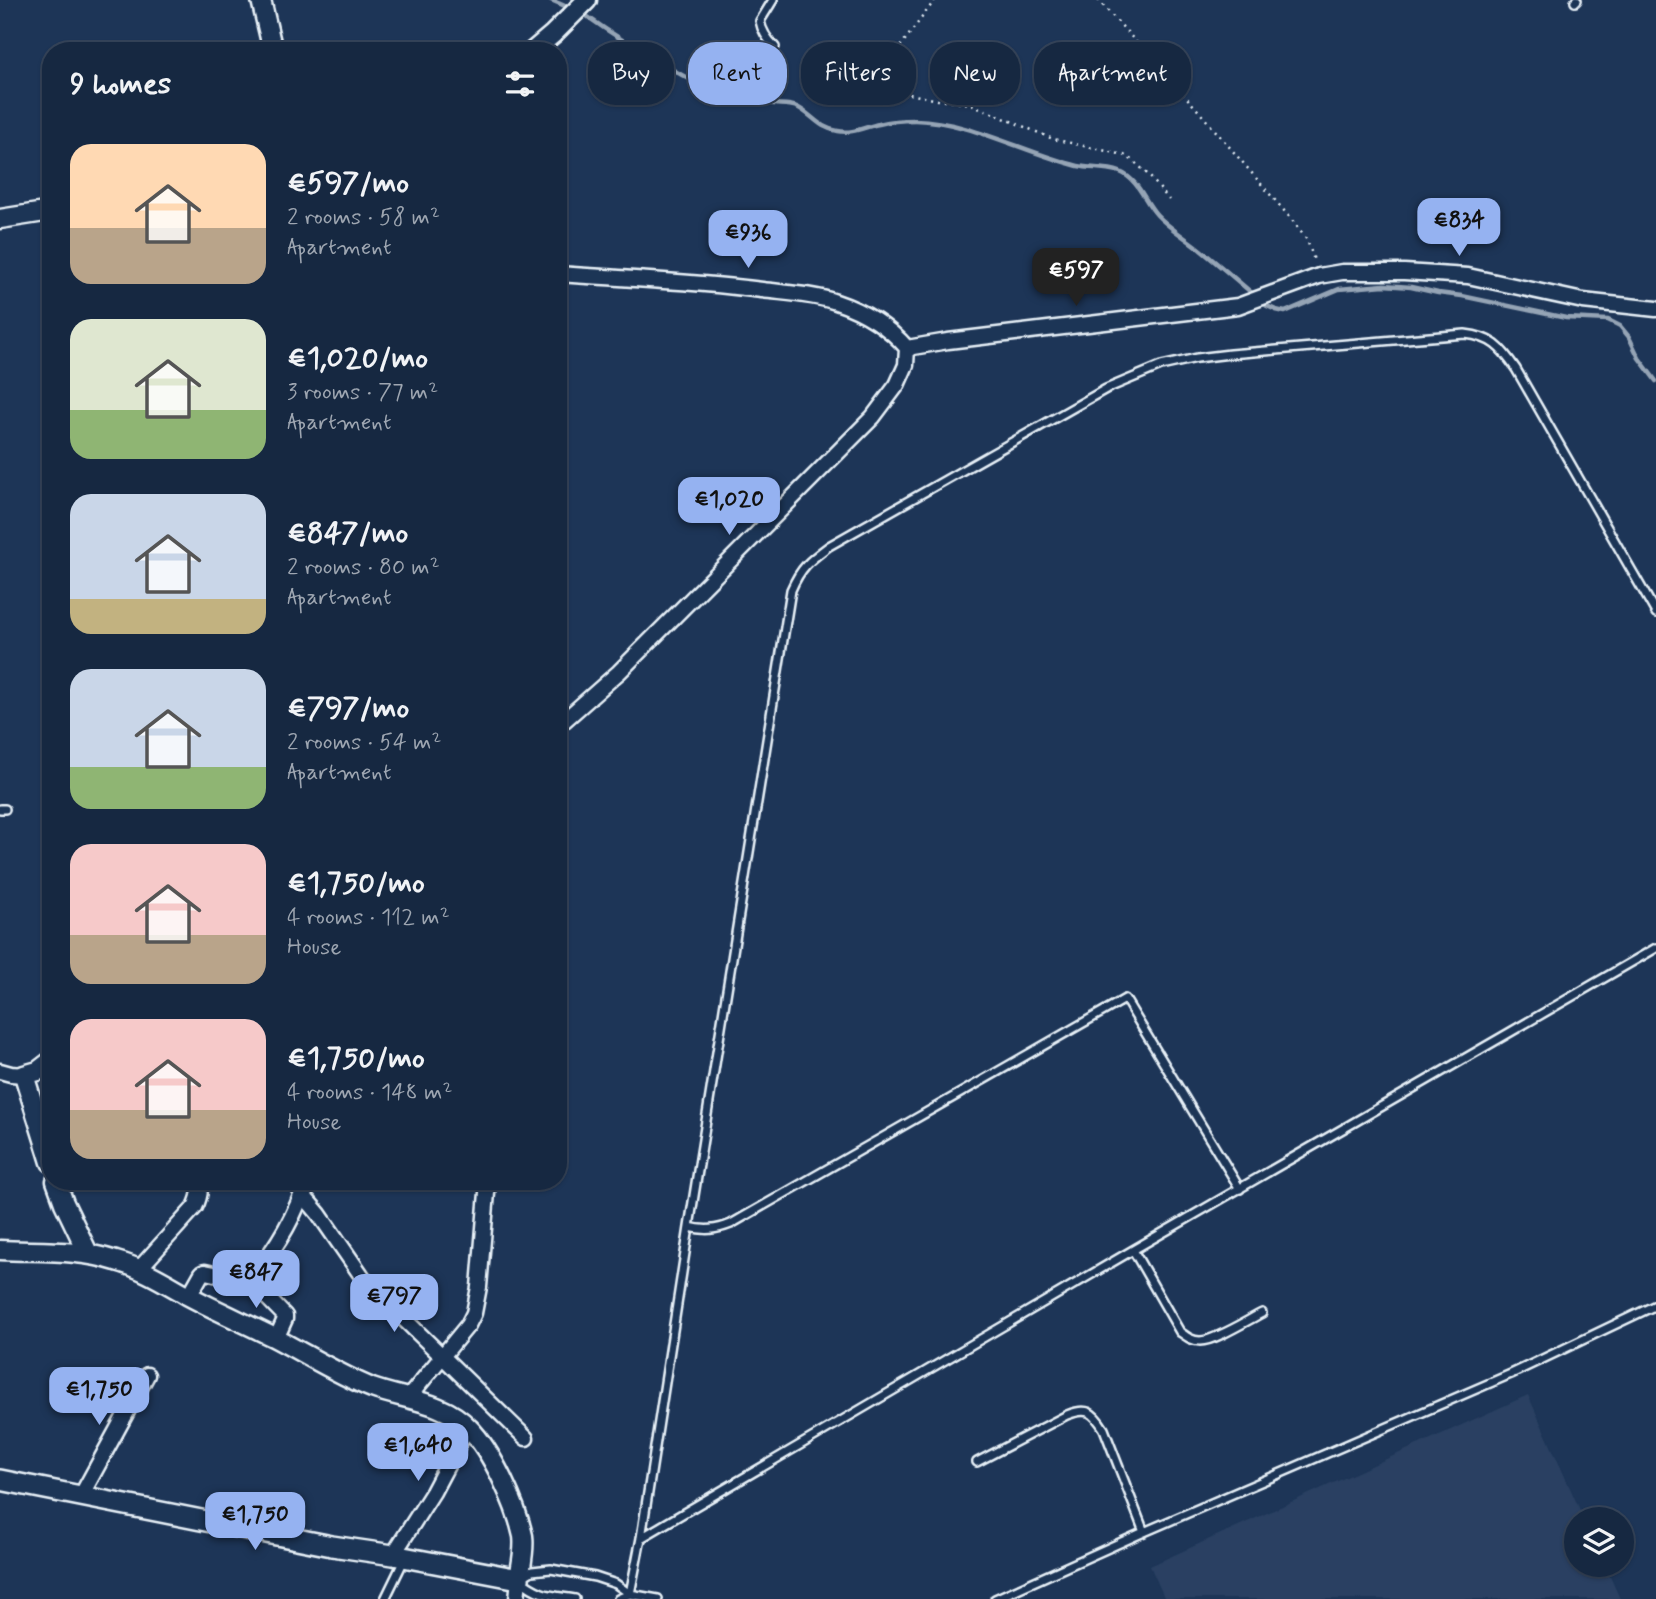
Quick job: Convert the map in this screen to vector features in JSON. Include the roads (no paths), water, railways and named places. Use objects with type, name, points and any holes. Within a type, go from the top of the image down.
[{"type":"main road","points":[[0,1480],[332,1546],[519,1578]]},
{"type":"street","points":[[261,0],[270,42]]},
{"type":"street","points":[[544,42],[587,0]]},
{"type":"street","points":[[0,219],[42,212]]},
{"type":"street","points":[[907,348],[1220,309],[1253,301],[1319,276],[1342,272],[1468,276],[1583,301],[1656,309]]},
{"type":"street","points":[[567,275],[728,285],[834,301],[877,322],[894,333],[907,348],[906,365],[897,385],[873,417],[619,672],[567,718]]},
{"type":"street","points":[[0,1070],[24,1076],[42,1069]]},
{"type":"street","points":[[24,1076],[42,1133]]},
{"type":"street","points":[[59,1190],[88,1254]]},
{"type":"street","points":[[139,1269],[195,1207],[200,1190]]},
{"type":"street","points":[[250,1280],[278,1245],[303,1190]]},
{"type":"street","points":[[306,1190],[366,1282],[526,1438]]},
{"type":"street","points":[[408,1398],[468,1325],[474,1313],[479,1287],[487,1190]]},
{"type":"street","points":[[0,1250],[88,1254],[139,1269],[329,1368],[373,1388],[437,1407],[459,1419],[468,1426],[485,1449],[500,1475],[518,1520],[523,1545],[517,1599]]},
{"type":"street","points":[[189,1296],[205,1272],[250,1280],[285,1316],[276,1339]]},
{"type":"street","points":[[81,1496],[146,1375]]},
{"type":"street","points":[[399,1557],[468,1426]]},
{"type":"lane","points":[[770,42],[760,21],[773,0]]},
{"type":"lane","points":[[630,1594],[791,590],[798,574],[810,560],[829,546],[1106,389],[1161,366],[1230,354],[1465,334],[1479,336],[1494,343],[1516,369],[1656,613]]},
{"type":"lane","points":[[641,1538],[1656,948]]},
{"type":"lane","points":[[689,1227],[716,1230],[731,1224],[1125,999],[1240,1189]]},
{"type":"lane","points":[[1133,1250],[1180,1332],[1189,1339],[1212,1339],[1262,1313]]},
{"type":"lane","points":[[995,1599],[1511,1374],[1656,1305]]},
{"type":"lane","points":[[977,1462],[1067,1415],[1078,1410],[1087,1410],[1097,1417],[1104,1429],[1144,1532]]},
{"type":"lane","points":[[385,1599],[399,1557]]},
{"type":"lane","points":[[575,1599],[532,1590],[519,1578],[532,1571],[551,1569],[595,1577],[616,1584],[630,1594],[658,1599]]},
{"type":"lane","points":[[618,1599],[630,1594]]},
{"type":"waterway","points":[[551,0],[572,9]]},
{"type":"waterway","points":[[588,17],[683,76],[706,85],[734,86],[766,103],[797,107],[831,129],[849,132],[901,120],[935,122],[976,132],[1078,166],[1120,172],[1137,185],[1162,220],[1267,306],[1276,310],[1285,312],[1339,289],[1384,285],[1462,296],[1566,318],[1608,320],[1620,326],[1629,337],[1639,358],[1656,381]]}]
